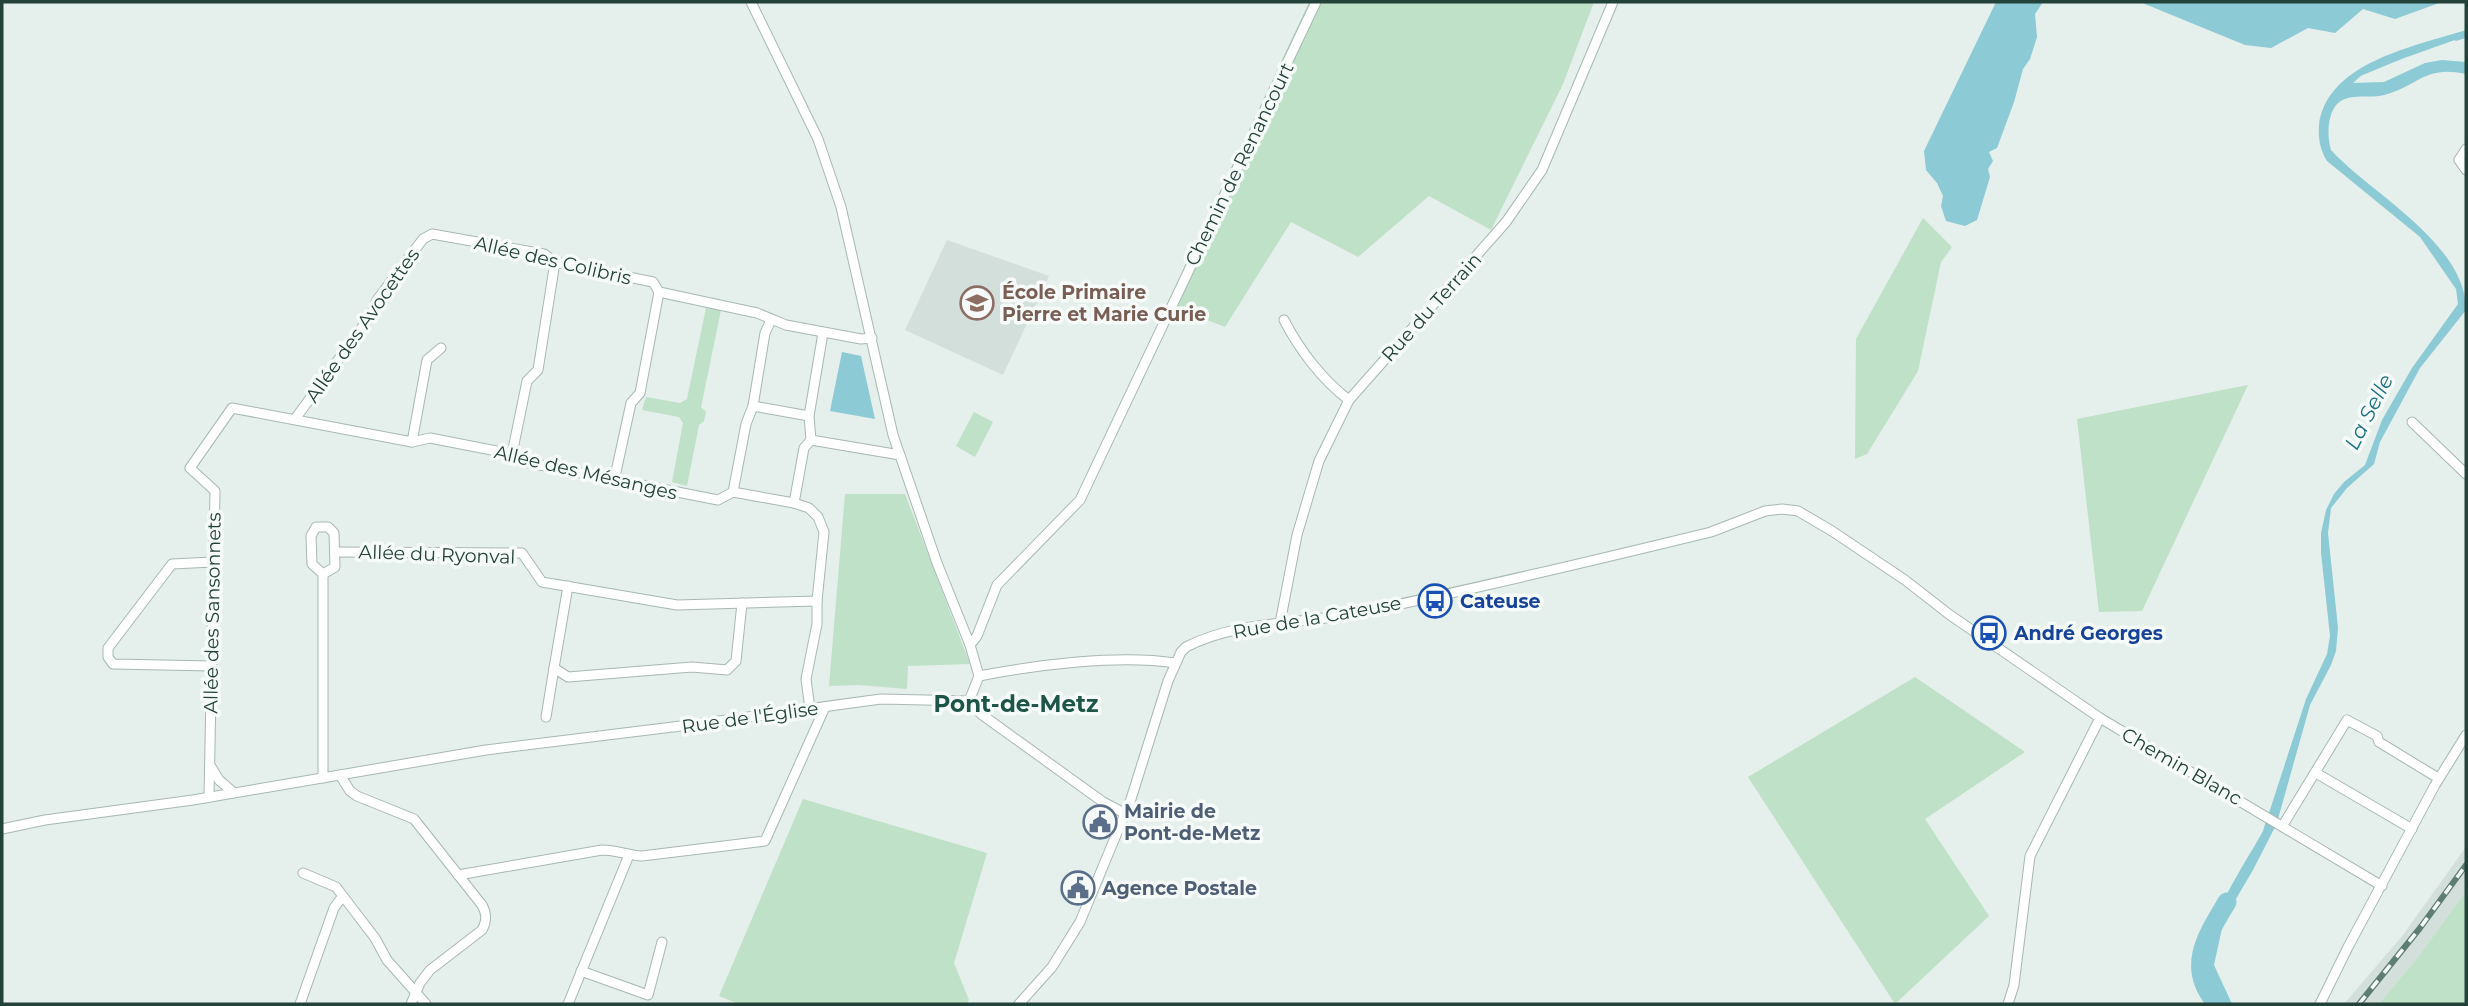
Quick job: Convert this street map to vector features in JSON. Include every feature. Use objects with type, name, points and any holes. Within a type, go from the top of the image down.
[{"type":"street","points":[[751,2],[818,139],[841,207],[893,435],[979,676],[969,701],[981,714],[1103,802],[1126,814]]},
{"type":"street","name":"Chemin de Renancourt","points":[[970,645],[977,636],[997,585],[1080,500],[1317,2]]},
{"type":"street","name":"Rue du Terrain","points":[[1282,623],[1297,535],[1319,461],[1349,400],[1506,222],[1542,170],[1613,2]]},
{"type":"street","points":[[2466,149],[2459,160],[2466,170]]},
{"type":"street","name":"Allée des Colibris","points":[[432,233],[544,254],[555,262],[653,282],[659,292],[758,313],[771,320],[823,333],[861,339],[872,338]]},
{"type":"street","name":"Allée des Avocettes","points":[[295,419],[371,315],[377,300],[423,239],[432,233]]},
{"type":"street","points":[[512,454],[527,381],[538,370],[555,262]]},
{"type":"street","points":[[614,481],[631,403],[640,393],[659,292]]},
{"type":"street","points":[[733,492],[746,425],[753,406],[765,333],[771,320]]},
{"type":"street","points":[[1284,320],[1295,342],[1307,357],[1349,400]]},
{"type":"street","points":[[794,503],[804,448],[811,440],[810,416],[823,333]]},
{"type":"street","points":[[412,442],[428,360],[440,348]]},
{"type":"street","points":[[753,406],[810,416]]},
{"type":"street","name":"Allée des Mésanges","points":[[212,437],[232,408],[412,442],[430,438],[512,454],[520,461],[718,500],[733,492],[809,508],[818,517],[824,532],[817,624],[806,679],[810,709]]},
{"type":"street","points":[[2413,422],[2466,474]]},
{"type":"street","name":"Allée des Sansonnets","points":[[209,797],[215,491],[190,468],[212,437]]},
{"type":"street","points":[[811,440],[900,455]]},
{"type":"street","name":"Rue de la Cateuse","points":[[1175,663],[1186,647],[1195,642],[1231,632],[1349,614],[1466,590],[1711,532],[1749,515],[1782,509]]},
{"type":"street","name":"Chemin Blanc","points":[[1782,509],[1798,511],[1832,531],[2100,718],[2382,886]]},
{"type":"street","name":"Allée du Ryonval","points":[[323,574],[335,567],[334,533],[328,527],[316,527],[311,536],[312,564],[323,574],[323,778]]},
{"type":"street","name":"Allée du Ryonval","points":[[335,552],[522,554],[542,582],[568,586]]},
{"type":"street","points":[[212,666],[113,664],[108,657],[108,648],[172,564],[213,562]]},
{"type":"street","points":[[546,717],[568,586],[677,605],[817,601]]},
{"type":"street","points":[[554,668],[568,677],[692,667],[727,670],[736,661],[742,603]]},
{"type":"street","points":[[979,676],[1008,670],[1089,662],[1142,659],[1175,663],[1126,814],[1080,922],[1052,967],[1019,1004]]},
{"type":"street","name":"Rue de l'Église","points":[[2,829],[73,815],[209,797],[486,750],[881,699],[969,701]]},
{"type":"street","points":[[458,874],[602,850],[629,855],[653,855],[765,841],[825,707]]},
{"type":"street","points":[[2008,1004],[2014,985],[2030,856],[2100,718]]},
{"type":"street","points":[[2280,824],[2301,797],[2347,720],[2377,736],[2379,742],[2438,778]]},
{"type":"street","points":[[2320,1004],[2353,936],[2438,778],[2466,735]]},
{"type":"street","points":[[209,763],[219,780],[234,793]]},
{"type":"street","points":[[2316,773],[2412,829]]},
{"type":"street","points":[[340,775],[350,791],[357,796],[414,819],[486,912],[485,926],[430,970],[411,1004]]},
{"type":"street","points":[[568,1004],[629,855]]},
{"type":"street","points":[[303,873],[331,884],[375,938],[387,960],[426,1004]]},
{"type":"street","points":[[300,1004],[334,908],[342,897]]},
{"type":"street","points":[[581,971],[648,995],[662,942]]},
{"type":"shaded area","name":"École Primaire Pierre et Marie Curie","points":[[947,240],[1049,276],[1003,375],[905,330]]},
{"type":"shaded area","points":[[2466,847],[2466,891],[2419,956],[2379,1004],[2344,1004],[2403,935]]},
{"type":"green space","points":[[1309,2],[1594,2],[1563,84],[1491,230],[1429,196],[1358,257],[1291,222],[1225,327],[1167,304]]},
{"type":"green space","points":[[1923,218],[1952,247],[1941,262],[1918,371],[1867,454],[1855,459],[1856,339]]},
{"type":"green space","points":[[706,308],[721,310],[701,407],[706,412],[704,421],[699,425],[687,486],[672,482],[683,423],[679,417],[642,410],[646,397],[680,403],[687,399]]},
{"type":"green space","points":[[2248,385],[2142,611],[2099,612],[2077,419]]},
{"type":"green space","points":[[974,412],[993,422],[975,457],[956,446]]},
{"type":"green space","points":[[845,494],[905,494],[970,664],[908,666],[907,689],[859,685],[829,686]]},
{"type":"green space","points":[[1915,677],[2025,752],[1925,819],[1989,916],[1895,1004],[1748,777]]},
{"type":"green space","points":[[803,799],[987,853],[954,963],[969,1000],[967,1004],[739,1004],[719,996]]},
{"type":"green space","points":[[2466,891],[2466,1004],[2379,1004],[2419,956]]},
{"type":"water","points":[[1996,2],[2043,2],[2035,14],[2037,37],[2030,59],[2023,69],[1997,148],[1989,152],[1993,161],[1988,169],[1990,177],[1977,220],[1965,226],[1946,221],[1941,206],[1943,196],[1926,170],[1924,151]]},
{"type":"water","points":[[2140,2],[2442,2],[2395,19],[2363,9],[2335,33],[2308,28],[2271,48],[2245,45]]},
{"type":"water","points":[[2466,30],[2466,36],[2365,72],[2353,83],[2384,82],[2425,63],[2442,60],[2466,62],[2466,74],[2440,72],[2384,95],[2347,98],[2337,104],[2330,120],[2331,150],[2414,221],[2434,242],[2451,263],[2462,286],[2466,310],[2420,368],[2380,442],[2374,464],[2347,488],[2331,508],[2328,533],[2338,628],[2336,651],[2310,705],[2278,819],[2269,813],[2306,699],[2327,654],[2330,636],[2321,553],[2321,533],[2326,510],[2344,482],[2365,465],[2382,420],[2412,368],[2458,304],[2456,289],[2420,237],[2327,161],[2320,144],[2319,125],[2326,103],[2338,86],[2356,71],[2400,50]]},
{"type":"water","points":[[842,352],[861,356],[875,419],[830,411]]},
{"type":"water","points":[[2266,821],[2275,827],[2224,919],[2214,965],[2232,1004],[2222,1004],[2208,975],[2206,964],[2211,932]]},
{"type":"waterway","name":"La Selle","points":[[2456,39],[2466,36]]},
{"type":"waterway","name":"La Selle","points":[[2361,74],[2402,57]]},
{"type":"waterway","name":"La Selle","points":[[2217,1004],[2207,991],[2202,978],[2202,953],[2206,940],[2227,902]]},
{"type":"railway","points":[[2359,1004],[2466,865]]},
{"type":"place","name":"École Primaire Pierre et Marie Curie","points":[[977,303]]},
{"type":"place","name":"Cateuse","points":[[1435,601]]},
{"type":"place","name":"André Georges","points":[[1989,633]]},
{"type":"place","name":"Mairie de Pont-de-Metz","points":[[1100,822]]},
{"type":"place","name":"Agence Postale","points":[[1078,888]]},
{"type":"district","name":"Pont-de-Metz","points":[[1016,704]]}]
